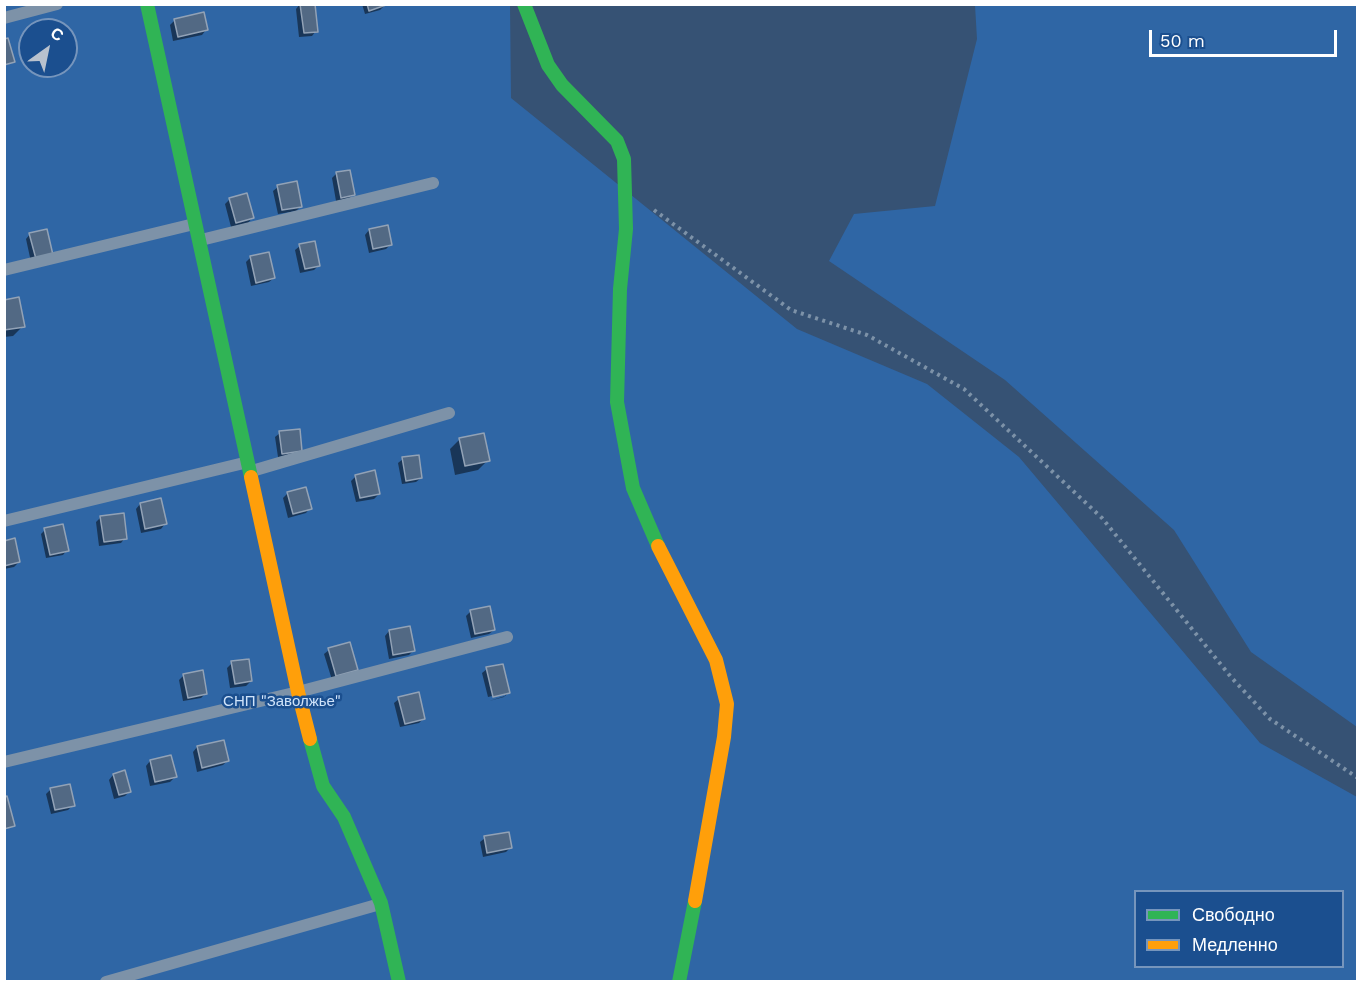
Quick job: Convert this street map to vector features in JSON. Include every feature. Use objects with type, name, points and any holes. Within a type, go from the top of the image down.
[{"type":"street","points":[[524,4],[548,65],[562,85],[617,141],[624,159],[626,229],[620,289],[617,402],[633,488],[645,521],[716,660],[727,704],[724,737],[679,981]]},
{"type":"street","points":[[151,7],[199,240],[298,692],[323,786],[344,818],[381,903],[399,981]]},
{"type":"lane","points":[[4,18],[57,4]]},
{"type":"lane","points":[[199,240],[433,183]]},
{"type":"lane","points":[[4,270],[196,224]]},
{"type":"lane","points":[[4,520],[250,466],[449,413]]},
{"type":"lane","points":[[4,762],[298,692],[507,637]]},
{"type":"lane","points":[[106,981],[381,903]]},
{"type":"path","points":[[653,209],[791,310],[867,335],[964,389],[1102,518],[1231,677],[1270,719],[1358,778]]},
{"type":"green space","name":"СНП \"Заволжье\"","points":[[5,5],[510,5],[511,98],[797,329],[927,384],[1019,457],[1260,743],[1357,797],[1357,981],[5,982]]},
{"type":"green space","points":[[975,5],[1357,5],[1357,727],[1251,652],[1174,530],[1005,380],[829,261],[854,214],[935,206],[977,39]]},
{"type":"building","points":[[300,4],[315,4],[318,32],[304,33]]},
{"type":"building","points":[[367,4],[386,4],[386,5],[369,11]]},
{"type":"building","points":[[204,12],[208,30],[178,37],[174,19]]},
{"type":"building","points":[[8,38],[15,62],[4,65],[4,39]]},
{"type":"building","points":[[350,170],[355,195],[341,198],[336,172]]},
{"type":"building","points":[[297,181],[302,207],[282,210],[277,185]]},
{"type":"building","points":[[247,193],[254,218],[236,223],[229,198]]},
{"type":"building","points":[[388,225],[392,245],[373,249],[369,229]]},
{"type":"building","points":[[47,229],[53,255],[36,259],[29,233]]},
{"type":"building","points":[[315,241],[320,266],[305,269],[299,244]]},
{"type":"building","points":[[269,252],[275,278],[256,283],[250,256]]},
{"type":"building","points":[[19,297],[25,327],[4,330],[4,300]]},
{"type":"building","points":[[300,429],[302,451],[282,454],[279,431]]},
{"type":"building","points":[[484,433],[490,461],[465,466],[459,438]]},
{"type":"building","points":[[419,455],[422,478],[406,481],[402,457]]},
{"type":"building","points":[[375,470],[380,494],[360,498],[355,475]]},
{"type":"building","points":[[306,487],[312,509],[293,514],[287,492]]},
{"type":"building","points":[[161,498],[167,524],[145,529],[140,503]]},
{"type":"building","points":[[124,513],[127,539],[104,542],[100,516]]},
{"type":"building","points":[[63,524],[69,551],[50,555],[44,528]]},
{"type":"building","points":[[15,538],[20,562],[4,566],[4,541]]},
{"type":"building","points":[[490,606],[495,630],[475,634],[470,610]]},
{"type":"building","points":[[410,626],[415,651],[393,655],[389,630]]},
{"type":"building","points":[[350,642],[358,670],[336,676],[328,648]]},
{"type":"building","points":[[249,659],[252,681],[235,684],[231,661]]},
{"type":"building","points":[[503,664],[510,693],[493,697],[486,667]]},
{"type":"building","points":[[203,670],[207,694],[188,698],[183,674]]},
{"type":"building","points":[[419,692],[425,719],[405,724],[398,697]]},
{"type":"building","points":[[224,740],[229,761],[202,768],[197,746]]},
{"type":"building","points":[[171,755],[177,777],[155,782],[150,760]]},
{"type":"building","points":[[125,770],[131,792],[119,795],[113,774]]},
{"type":"building","points":[[70,784],[75,806],[55,810],[50,788]]},
{"type":"building","points":[[7,796],[15,826],[4,829],[4,797]]},
{"type":"building","points":[[509,832],[512,848],[487,853],[484,836]]},
{"type":"traffic: fast","points":[[147,4],[251,477]]},
{"type":"traffic: fast","points":[[524,4],[548,65],[562,85],[617,141],[624,159],[626,229],[620,289],[617,402],[633,488],[658,546]]},
{"type":"traffic: fast","points":[[310,739],[323,786],[344,817],[381,903],[399,982]]},
{"type":"traffic: fast","points":[[679,982],[695,901]]},
{"type":"traffic: slow","points":[[251,477],[310,739]]},
{"type":"traffic: slow","points":[[658,546],[716,660],[727,704],[724,737],[695,901]]}]
